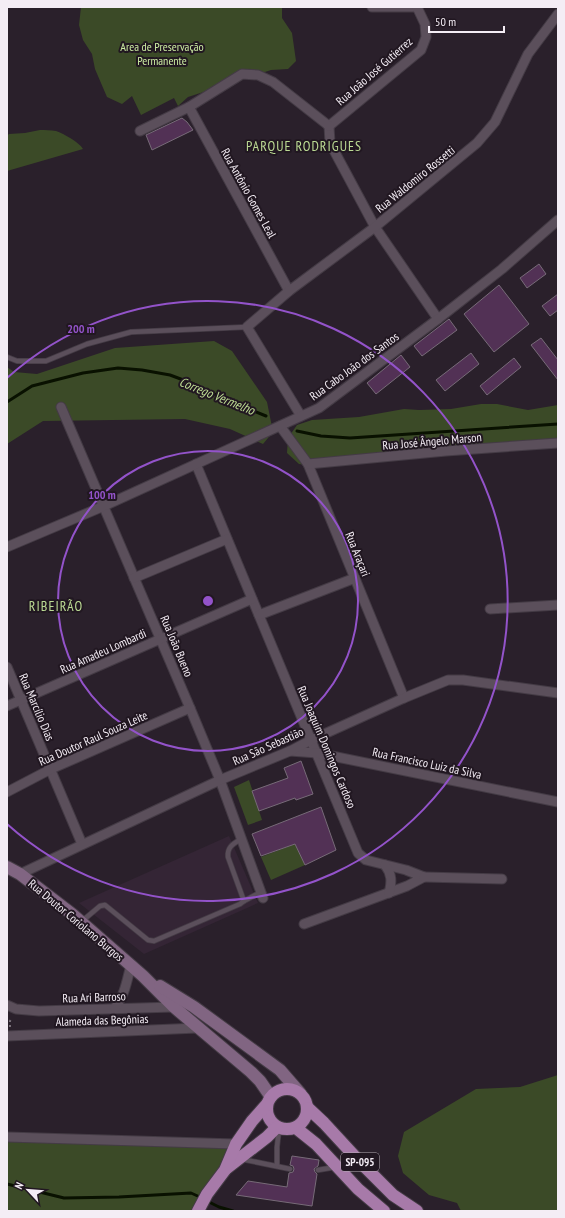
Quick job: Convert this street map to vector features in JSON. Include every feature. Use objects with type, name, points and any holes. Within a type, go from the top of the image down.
[{"type":"main road","points":[[199,1210],[207,1194],[225,1170],[236,1144],[252,1121],[269,1101],[279,1090],[290,1089],[300,1093]]},
{"type":"main road","name":"SP-095","points":[[300,1093],[306,1101],[308,1108],[360,1162],[393,1195],[417,1211]]},
{"type":"main road","points":[[269,1101],[268,1117],[278,1127],[286,1130],[296,1128],[302,1123],[308,1108]]},
{"type":"main road","points":[[225,1170],[278,1127]]},
{"type":"main road","name":"SP-095","points":[[296,1128],[316,1144],[358,1189],[384,1211]]},
{"type":"street","points":[[372,7],[417,7]]},
{"type":"street","name":"Rua João José Gutierrez","points":[[329,126],[421,50],[426,37],[425,24],[417,7]]},
{"type":"street","name":"Rua Waldomiro Rossetti","points":[[247,327],[289,291],[375,227],[477,143],[495,122],[528,54],[558,14]]},
{"type":"street","points":[[140,131],[189,107],[242,74],[258,75],[273,82],[329,126],[330,142],[375,227],[438,319]]},
{"type":"street","name":"Rua Antônio Gomes Leal","points":[[189,107],[289,291]]},
{"type":"street","name":"Rua Cabo João dos Santos","points":[[7,547],[104,506],[319,408],[502,269],[558,220]]},
{"type":"street","points":[[247,327],[301,416]]},
{"type":"street","name":"Rua João Bueno","points":[[62,407],[220,780],[262,895]]},
{"type":"street","name":"Rua Araçari","points":[[280,426],[308,464],[404,698]]},
{"type":"street","name":"Rua José Ângelo Marson","points":[[308,464],[446,451],[558,443]]},
{"type":"street","name":"Rua Joaquim Domingos Cardoso","points":[[196,464],[358,853],[366,860],[424,877]]},
{"type":"street","points":[[134,578],[227,539]]},
{"type":"street","points":[[259,615],[355,578]]},
{"type":"street","name":"Rua Amadeu Lombardi","points":[[7,706],[252,599]]},
{"type":"street","points":[[490,609],[558,604]]},
{"type":"street","name":"Rua Marcílio Dias","points":[[7,667],[82,844]]},
{"type":"street","name":"Rua São Sebastião","points":[[20,874],[220,780],[290,751],[310,740],[448,680],[463,680],[558,693]]},
{"type":"street","name":"Rua Doutor Raul Souza Leite","points":[[7,792],[50,769],[190,708]]},
{"type":"street","name":"Rua Francisco Luiz da Silva","points":[[290,751],[317,753],[558,802]]},
{"type":"street","points":[[385,865],[391,876],[389,893]]},
{"type":"street","name":"Rua Doutor Coriolano Burgos","points":[[7,867],[20,874],[81,922],[143,976]]},
{"type":"street","points":[[304,924],[407,886],[424,877],[502,879]]},
{"type":"street","points":[[115,1008],[125,989],[131,965]]},
{"type":"street","points":[[143,976],[174,1007],[251,1072],[260,1081],[269,1101]]},
{"type":"street","points":[[143,976],[194,1007],[280,1070],[300,1093]]},
{"type":"street","name":"Rua Ari Barroso","points":[[7,1005],[17,1009],[39,1011],[174,1007]]},
{"type":"street","points":[[174,1007],[194,1007]]},
{"type":"street","name":"Alameda das Begônias","points":[[9,1036],[198,1028]]},
{"type":"street","points":[[7,1138],[236,1144]]},
{"type":"lane","points":[[7,357],[17,362],[46,361],[88,344],[131,332],[247,327]]},
{"type":"lane","points":[[241,839],[230,846],[227,851],[244,901]]},
{"type":"lane","points":[[81,922],[100,906],[105,905],[148,940],[154,941],[244,901],[262,895]]},
{"type":"lane","points":[[277,1166],[278,1127]]},
{"type":"lane","points":[[239,1159],[290,1169]]},
{"type":"lane","points":[[318,1170],[337,1167]]},
{"type":"path","points":[[9,1036],[10,1021],[17,1009]]},
{"type":"shaded area","points":[[229,836],[258,903],[144,954],[79,903]]},
{"type":"green space","name":"Area de Preservação Permanente","points":[[81,7],[282,7],[282,18],[292,33],[296,61],[288,69],[271,70],[188,97],[178,106],[174,98],[141,115],[132,96],[122,104],[107,97],[95,69],[92,54],[83,40],[79,25]]},
{"type":"green space","points":[[52,130],[59,132],[75,141],[83,149],[7,171],[7,136],[9,134]]},
{"type":"green space","points":[[214,341],[232,351],[267,402],[273,432],[263,444],[230,429],[185,419],[43,421],[7,444],[7,367],[14,372],[37,374],[115,348]]},
{"type":"green space","points":[[481,404],[497,404],[528,410],[558,405],[558,440],[492,452],[456,453],[314,466],[299,464],[287,453],[288,438],[297,425],[312,420],[359,417],[404,409],[451,409]]},
{"type":"green space","points":[[249,780],[262,820],[248,825],[234,787]]},
{"type":"green space","points":[[295,844],[305,865],[271,880],[261,857]]},
{"type":"green space","points":[[558,1075],[558,1211],[461,1211],[457,1203],[429,1195],[403,1173],[398,1156],[404,1132],[476,1089],[520,1087]]},
{"type":"green space","points":[[7,1138],[236,1144],[202,1211],[7,1211]]},
{"type":"building","points":[[182,118],[193,130],[152,150],[146,135]]},
{"type":"building","points":[[539,264],[546,274],[527,288],[520,278]]},
{"type":"building","points":[[499,285],[529,324],[494,352],[464,314]]},
{"type":"building","points":[[558,294],[558,310],[550,316],[542,306]]},
{"type":"building","points":[[449,319],[457,330],[422,356],[414,346]]},
{"type":"building","points":[[541,338],[558,360],[558,380],[531,345]]},
{"type":"building","points":[[471,353],[479,364],[445,391],[436,380]]},
{"type":"building","points":[[401,355],[410,367],[376,394],[367,383]]},
{"type":"building","points":[[514,358],[521,367],[487,395],[480,386]]},
{"type":"building","points":[[301,761],[313,794],[296,800],[295,798],[259,811],[252,791],[288,778],[284,768]]},
{"type":"building","points":[[321,807],[336,850],[305,865],[295,844],[261,856],[252,834]]},
{"type":"building","points":[[292,1156],[319,1160],[318,1166],[314,1169],[317,1174],[312,1206],[236,1195],[248,1181],[287,1187],[289,1173],[293,1172],[294,1169],[293,1166],[290,1165]]},
{"type":"waterway","name":"Corrego Vermelho","points":[[7,402],[32,386],[83,373],[118,368],[142,370],[170,375],[266,416]]},
{"type":"waterway","name":"Corrego Vermelho","points":[[297,431],[321,436],[350,438],[558,424]]},
{"type":"waterway","points":[[7,1184],[64,1198],[191,1193],[202,1198]]},
{"type":"waterway","points":[[207,1201],[219,1207],[233,1211]]},
{"type":"district","name":"PARQUE RODRIGUES","points":[[304,146]]},
{"type":"district","name":"RIBEIRÃO","points":[[56,606]]}]
